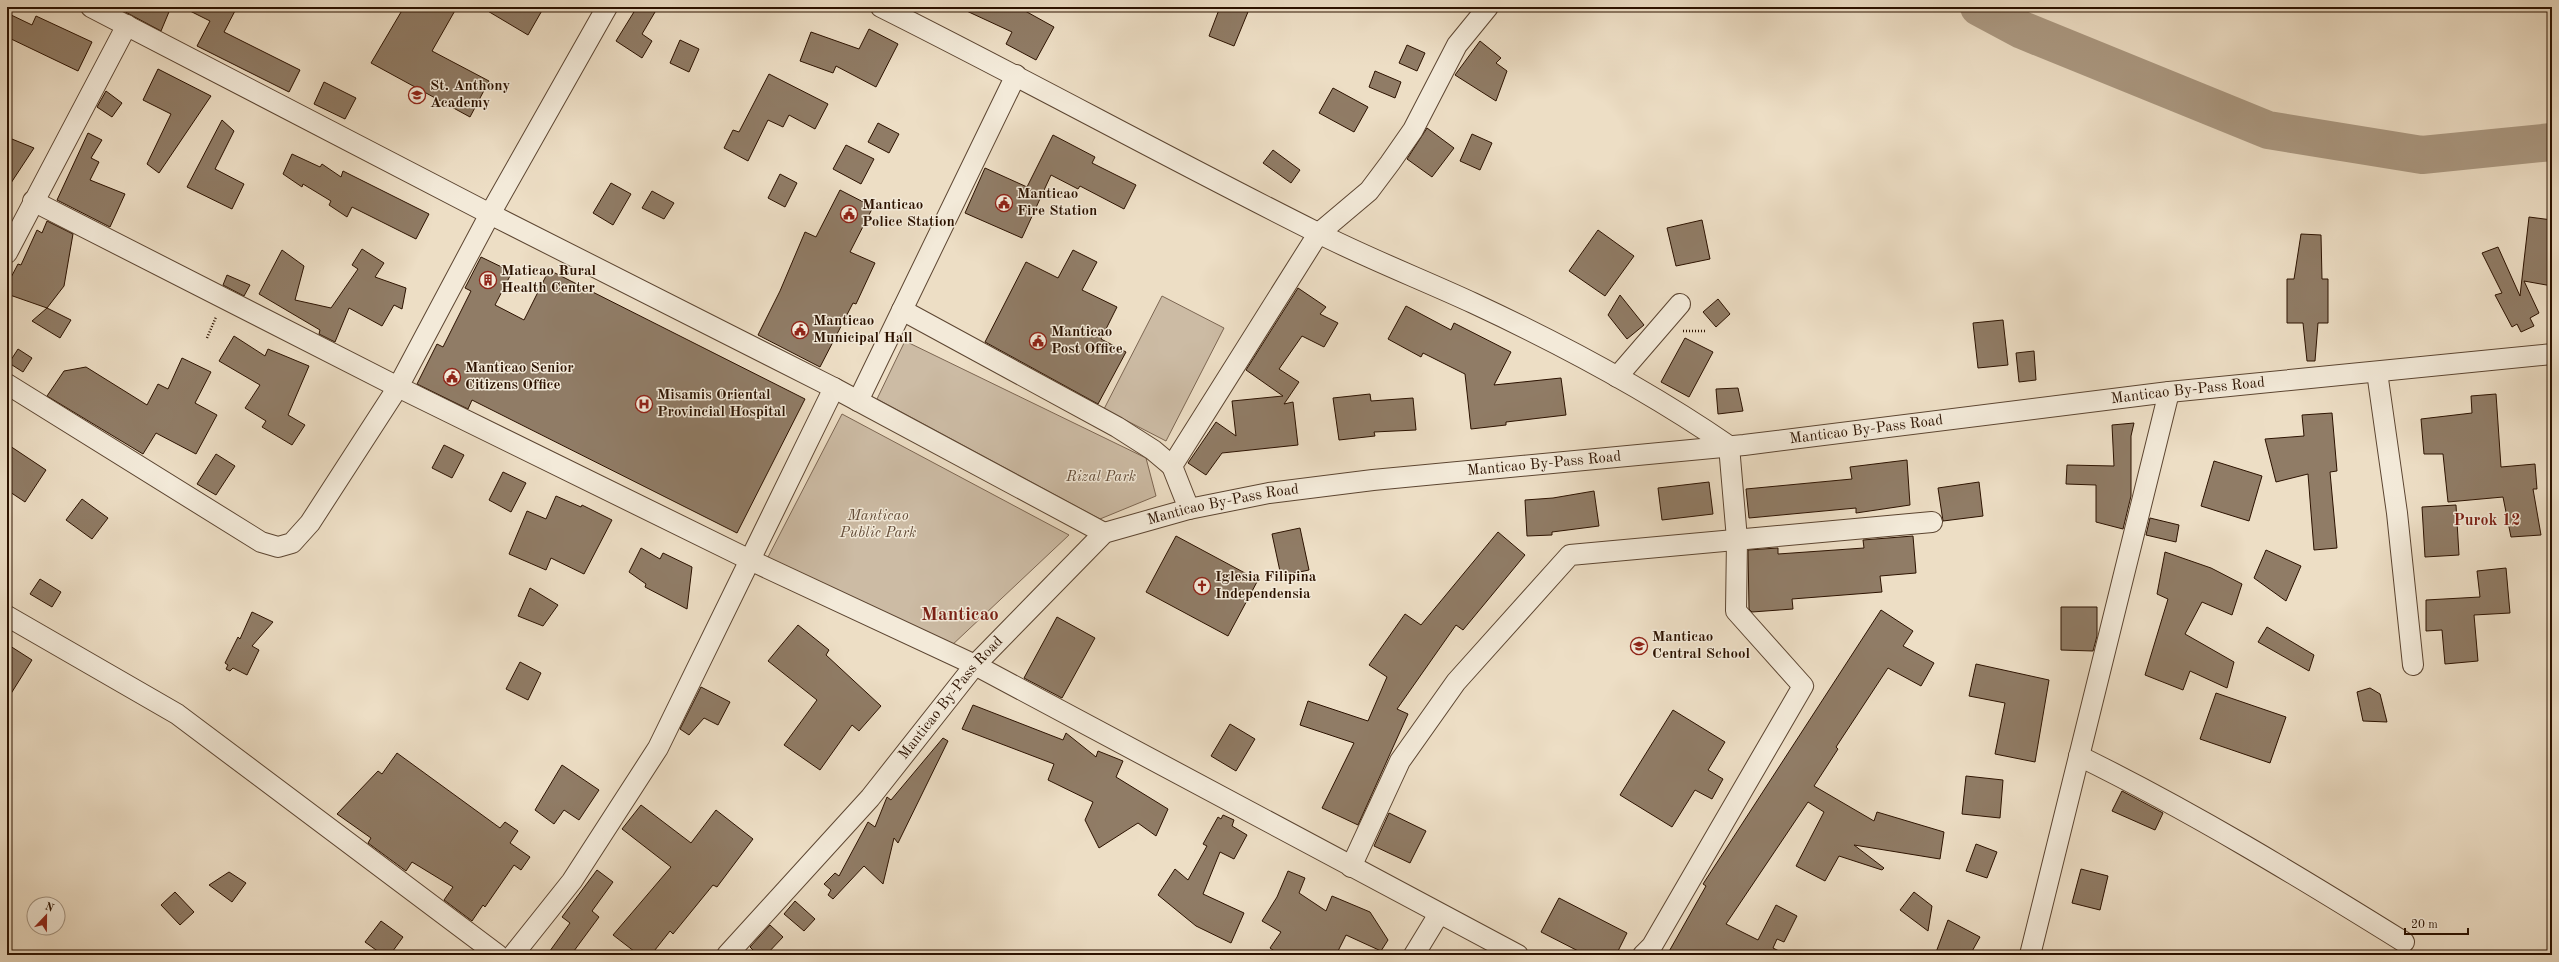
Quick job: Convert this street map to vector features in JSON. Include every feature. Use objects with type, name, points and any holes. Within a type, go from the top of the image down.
[{"type":"street","points":[[92,7],[490,214],[834,388],[1104,533]]},
{"type":"street","points":[[7,384],[226,522],[261,542],[278,548],[292,543],[310,523],[398,387],[490,214],[607,7]]},
{"type":"street","points":[[881,7],[1016,75],[1318,234],[1475,304],[1618,377],[1685,416],[1729,446],[1737,539],[1736,611],[1803,686],[1652,946],[1643,955]]},
{"type":"street","points":[[1172,466],[1318,234],[1369,191],[1390,164],[1413,130],[1457,46],[1488,7]]},
{"type":"street","points":[[7,253],[33,201],[127,25]]},
{"type":"street","points":[[858,401],[1016,75]]},
{"type":"street","points":[[33,201],[398,387],[750,560],[975,666],[1518,955]]},
{"type":"street","points":[[1618,377],[1680,304]]},
{"type":"street","points":[[902,310],[1117,427],[1153,450],[1172,466],[1189,510]]},
{"type":"street","name":"Manticao By-Pass Road","points":[[727,955],[870,798],[975,666],[1104,533],[1189,510],[1269,493],[1373,480],[1729,446],[2169,392],[2552,354]]},
{"type":"street","points":[[2376,372],[2397,513],[2413,665]]},
{"type":"street","points":[[513,955],[572,881],[658,748],[834,388]]},
{"type":"street","points":[[2030,955],[2169,392]]},
{"type":"street","points":[[1351,867],[1400,761],[1456,682],[1570,555],[1932,522]]},
{"type":"street","points":[[7,616],[177,714],[498,955]]},
{"type":"street","points":[[2079,756],[2155,794],[2292,873],[2404,942]]},
{"type":"street","points":[[1414,955],[1439,914]]},
{"type":"green space","points":[[1162,296],[1224,328],[1166,441],[1104,409]]},
{"type":"green space","name":"Rizal Park","points":[[905,341],[1146,458],[1156,496],[1100,519],[877,399]]},
{"type":"green space","name":"Manticao Public Park","points":[[842,414],[1069,535],[950,647],[766,561]]},
{"type":"building","points":[[116,7],[171,7],[161,31]]},
{"type":"building","points":[[182,7],[237,7],[224,32],[300,70],[289,92],[197,46],[210,21]]},
{"type":"building","points":[[404,7],[457,7],[432,51],[489,81],[470,117],[371,63]]},
{"type":"building","points":[[481,7],[544,7],[528,35]]},
{"type":"building","points":[[637,7],[658,7],[642,34],[652,41],[642,58],[616,41]]},
{"type":"building","points":[[958,7],[1018,7],[1054,27],[1036,60],[1006,44],[1012,32]]},
{"type":"building","points":[[1220,7],[1250,7],[1234,46],[1209,36]]},
{"type":"building","points":[[7,13],[32,25],[36,16],[92,42],[78,71],[7,37]]},
{"type":"building","points":[[869,29],[898,44],[876,87],[836,66],[833,73],[800,61],[811,32],[859,49]]},
{"type":"building","points":[[680,40],[699,49],[689,72],[670,63]]},
{"type":"building","points":[[1480,41],[1501,58],[1496,63],[1507,71],[1496,101],[1455,75]]},
{"type":"building","points":[[1407,45],[1425,53],[1417,71],[1399,63]]},
{"type":"building","points":[[158,69],[211,96],[159,173],[147,164],[171,114],[143,100]]},
{"type":"building","points":[[1375,71],[1401,82],[1395,98],[1369,87]]},
{"type":"building","points":[[769,74],[828,104],[815,129],[789,115],[783,127],[768,120],[748,161],[724,148],[733,130],[739,132]]},
{"type":"building","points":[[324,82],[356,98],[345,119],[314,104]]},
{"type":"building","points":[[1333,88],[1368,107],[1354,132],[1319,113]]},
{"type":"building","points":[[106,91],[122,103],[112,117],[97,107]]},
{"type":"building","points":[[222,120],[234,131],[215,169],[244,184],[232,209],[187,187]]},
{"type":"building","points":[[878,123],[899,134],[889,153],[868,142]]},
{"type":"building","points":[[1427,128],[1454,148],[1432,177],[1407,159]]},
{"type":"building","points":[[88,133],[102,140],[91,158],[99,162],[90,180],[125,194],[110,227],[57,200]]},
{"type":"building","points":[[1472,134],[1492,143],[1480,170],[1460,161]]},
{"type":"building","points":[[1053,135],[1095,157],[1092,163],[1136,185],[1124,209],[1080,186],[1078,189],[1051,175],[1022,238],[965,213],[985,168],[1027,187]]},
{"type":"building","points":[[7,137],[34,148],[7,189]]},
{"type":"building","points":[[846,145],[874,159],[861,184],[833,169]]},
{"type":"building","points":[[1273,150],[1300,170],[1291,183],[1263,163]]},
{"type":"building","points":[[292,154],[320,167],[322,164],[341,177],[343,171],[429,214],[416,239],[352,207],[347,217],[329,205],[331,201],[303,184],[302,187],[283,174]]},
{"type":"building","points":[[780,174],[797,183],[785,207],[768,198]]},
{"type":"building","points":[[611,183],[631,194],[613,225],[593,213]]},
{"type":"building","points":[[840,190],[873,207],[850,252],[875,263],[856,304],[853,303],[820,367],[758,335],[780,291],[805,232],[816,237]]},
{"type":"building","points":[[652,191],[674,203],[664,219],[642,208]]},
{"type":"building","points":[[2529,217],[2552,220],[2552,286],[2524,281],[2539,313],[2530,318],[2534,326],[2521,332],[2517,324],[2512,327],[2495,295],[2502,293],[2482,253],[2498,247],[2520,296]]},
{"type":"building","points":[[1702,220],[1710,259],[1676,266],[1667,228]]},
{"type":"building","points":[[47,221],[73,234],[64,286],[47,308],[7,294],[7,285],[18,264],[21,265],[37,230],[42,233]]},
{"type":"building","points":[[1598,230],[1634,256],[1605,296],[1569,271]]},
{"type":"building","points":[[2301,234],[2321,235],[2322,279],[2328,279],[2328,323],[2318,323],[2315,361],[2307,361],[2303,323],[2287,323],[2287,279],[2294,279]]},
{"type":"building","points":[[362,249],[384,263],[375,277],[406,288],[402,309],[394,305],[382,326],[349,308],[335,342],[319,334],[320,330],[259,294],[282,250],[304,266],[295,300],[331,308],[358,269],[352,265]]},
{"type":"building","points":[[1073,250],[1097,262],[1082,290],[1117,307],[1101,339],[1126,352],[1098,404],[985,342],[1026,262],[1058,278]]},
{"type":"building","name":"Misamis Oriental Provincial Hospital","points":[[481,257],[512,272],[495,305],[524,320],[549,270],[805,399],[737,533],[472,400],[468,409],[417,384],[437,344],[443,347],[471,291],[465,288]]},
{"type":"building","points":[[227,275],[250,285],[244,296],[223,285]]},
{"type":"building","points":[[1298,288],[1326,307],[1320,314],[1338,323],[1324,347],[1302,336],[1279,369],[1299,382],[1284,404],[1293,402],[1298,445],[1222,453],[1206,475],[1188,463],[1216,422],[1236,436],[1232,401],[1283,396],[1246,370]]},
{"type":"building","points":[[1620,295],[1644,325],[1627,339],[1608,315]]},
{"type":"building","points":[[1718,299],[1730,314],[1716,327],[1703,312]]},
{"type":"building","points":[[1406,306],[1451,330],[1454,323],[1511,352],[1494,385],[1561,378],[1566,415],[1506,422],[1506,425],[1471,429],[1465,374],[1423,353],[1421,357],[1388,339]]},
{"type":"building","points":[[47,308],[71,320],[60,338],[32,321]]},
{"type":"building","points":[[2003,320],[2008,365],[1978,368],[1973,323]]},
{"type":"building","points":[[234,336],[265,356],[268,349],[309,366],[288,415],[305,425],[292,445],[262,427],[266,421],[245,408],[260,385],[219,361]]},
{"type":"building","points":[[1685,338],[1713,352],[1689,397],[1661,382]]},
{"type":"building","points":[[18,349],[32,358],[23,372],[9,363]]},
{"type":"building","points":[[2034,351],[2036,380],[2019,382],[2016,353]]},
{"type":"building","points":[[182,358],[211,372],[195,403],[217,415],[196,454],[156,433],[143,454],[47,396],[64,371],[86,367],[147,405],[158,384],[168,389]]},
{"type":"building","points":[[1738,388],[1743,411],[1718,414],[1716,389]]},
{"type":"building","points":[[1370,394],[1371,401],[1413,398],[1416,430],[1374,432],[1375,436],[1339,440],[1333,398]]},
{"type":"building","points":[[2496,394],[2501,467],[2535,464],[2537,489],[2533,489],[2541,535],[2511,537],[2503,497],[2448,502],[2443,454],[2424,454],[2421,419],[2472,413],[2471,396]]},
{"type":"building","points":[[2332,413],[2337,471],[2330,472],[2337,548],[2314,550],[2308,474],[2276,482],[2265,439],[2304,436],[2302,415]]},
{"type":"building","points":[[2134,423],[2131,436],[2131,496],[2123,529],[2096,522],[2096,485],[2066,484],[2067,465],[2114,466],[2112,425]]},
{"type":"building","points":[[7,444],[46,470],[25,502],[7,490]]},
{"type":"building","points":[[444,445],[464,455],[452,478],[432,468]]},
{"type":"building","points":[[216,454],[235,466],[216,495],[197,484]]},
{"type":"building","points":[[1907,460],[1910,505],[1856,513],[1856,508],[1749,518],[1746,489],[1852,479],[1850,467]]},
{"type":"building","points":[[2214,461],[2262,476],[2249,521],[2201,506]]},
{"type":"building","points":[[503,472],[526,483],[511,512],[489,500]]},
{"type":"building","points":[[1709,482],[1713,514],[1662,520],[1658,488]]},
{"type":"building","points":[[1979,482],[1983,516],[1943,521],[1938,488]]},
{"type":"building","points":[[1594,491],[1599,526],[1552,532],[1552,535],[1527,536],[1525,500],[1553,498]]},
{"type":"building","points":[[556,496],[581,507],[582,505],[612,520],[584,574],[551,558],[546,570],[509,554],[527,511],[546,519]]},
{"type":"building","points":[[82,499],[108,518],[92,539],[66,520]]},
{"type":"building","points":[[2456,505],[2459,555],[2425,557],[2422,507]]},
{"type":"building","points":[[2150,518],[2179,525],[2176,542],[2146,535]]},
{"type":"building","points":[[1300,528],[1309,570],[1281,576],[1272,534]]},
{"type":"building","points":[[1498,532],[1525,555],[1463,630],[1456,625],[1397,709],[1408,714],[1358,825],[1322,808],[1354,743],[1300,725],[1308,701],[1368,721],[1387,677],[1369,665],[1405,614],[1421,625]]},
{"type":"building","name":"Iglesia Filipina Independensia","points":[[1176,536],[1258,580],[1228,636],[1146,592]]},
{"type":"building","points":[[1913,536],[1916,573],[1880,576],[1882,592],[1792,599],[1793,609],[1752,612],[1749,609],[1748,550],[1778,548],[1778,554],[1864,548],[1863,540]]},
{"type":"building","points":[[641,548],[660,559],[663,553],[692,567],[687,609],[645,587],[646,584],[629,572]]},
{"type":"building","points":[[2266,550],[2301,566],[2286,601],[2254,578]]},
{"type":"building","points":[[2165,552],[2211,568],[2242,584],[2232,615],[2202,602],[2185,634],[2234,662],[2227,688],[2190,671],[2183,690],[2145,675],[2168,599],[2157,594]]},
{"type":"building","points":[[2506,568],[2510,613],[2474,615],[2478,661],[2445,664],[2442,630],[2426,631],[2426,600],[2480,597],[2477,571]]},
{"type":"building","points":[[40,579],[61,592],[52,607],[30,594]]},
{"type":"building","points":[[530,588],[558,605],[543,626],[518,616]]},
{"type":"building","points":[[2061,607],[2097,607],[2097,636],[2093,651],[2061,650]]},
{"type":"building","points":[[1881,610],[1913,631],[1903,646],[1934,663],[1921,686],[1888,668],[1836,747],[1838,749],[1814,786],[1874,821],[1877,812],[1944,832],[1940,859],[1854,845],[1884,868],[1882,870],[1839,856],[1825,881],[1796,866],[1824,812],[1808,802],[1726,924],[1758,940],[1776,905],[1797,916],[1784,942],[1777,939],[1773,948],[1787,955],[1667,955],[1706,886],[1703,884]]},
{"type":"building","points":[[252,612],[273,622],[252,646],[259,650],[247,675],[233,668],[230,671],[226,669],[228,665],[225,663],[238,637],[240,639]]},
{"type":"building","points":[[1057,617],[1095,638],[1062,698],[1024,678]]},
{"type":"building","points":[[798,625],[829,650],[826,655],[881,706],[859,731],[852,725],[820,770],[784,745],[817,700],[768,661]]},
{"type":"building","points":[[2267,627],[2314,655],[2309,671],[2258,642]]},
{"type":"building","points":[[7,644],[32,660],[7,700]]},
{"type":"building","points":[[520,662],[541,673],[528,700],[506,689]]},
{"type":"building","points":[[1976,664],[2049,680],[2035,762],[1995,754],[2005,703],[1969,696]]},
{"type":"building","points":[[701,687],[730,702],[718,725],[704,718],[689,735],[680,729]]},
{"type":"building","points":[[2370,688],[2380,694],[2387,722],[2363,721],[2357,692]]},
{"type":"building","points":[[2216,693],[2286,717],[2270,763],[2200,739]]},
{"type":"building","points":[[973,705],[1063,740],[1066,733],[1096,757],[1098,751],[1123,761],[1116,777],[1168,809],[1156,836],[1138,823],[1099,848],[1085,820],[1093,802],[1048,780],[1054,764],[962,729]]},
{"type":"building","points":[[1673,710],[1725,742],[1708,770],[1723,779],[1712,799],[1695,790],[1672,827],[1620,795]]},
{"type":"building","points":[[1230,724],[1255,739],[1236,771],[1211,756]]},
{"type":"building","points":[[943,738],[948,741],[898,843],[894,838],[883,884],[864,866],[833,899],[828,895],[831,890],[824,884],[835,873],[839,876],[868,822],[875,827],[887,797],[891,800]]},
{"type":"building","points":[[397,753],[500,828],[505,822],[518,831],[510,843],[530,857],[521,870],[514,865],[485,907],[483,905],[472,921],[444,900],[453,887],[412,862],[406,871],[368,843],[371,838],[337,814],[378,771],[382,774]]},
{"type":"building","points":[[562,765],[599,790],[579,820],[564,810],[554,824],[535,810]]},
{"type":"building","points":[[1966,776],[2003,780],[2000,818],[1962,814]]},
{"type":"building","points":[[2122,791],[2163,813],[2155,830],[2112,811]]},
{"type":"building","points":[[641,805],[691,843],[716,810],[753,839],[717,887],[713,885],[673,934],[670,931],[651,955],[639,955],[613,935],[671,867],[622,829]]},
{"type":"building","points":[[1389,813],[1426,831],[1410,863],[1374,846]]},
{"type":"building","points":[[1223,815],[1234,820],[1232,826],[1247,835],[1234,859],[1220,852],[1203,894],[1244,913],[1231,943],[1196,926],[1158,895],[1175,869],[1188,880],[1207,846],[1203,844],[1218,817],[1221,819]]},
{"type":"building","points":[[1976,844],[1997,852],[1987,878],[1966,871]]},
{"type":"building","points":[[2081,869],[2108,876],[2100,910],[2072,903]]},
{"type":"building","points":[[597,870],[613,882],[592,911],[599,917],[571,955],[547,955],[570,923],[562,917]]},
{"type":"building","points":[[1288,871],[1305,878],[1299,893],[1326,911],[1332,896],[1370,912],[1388,940],[1381,951],[1346,935],[1336,955],[1280,955],[1270,948],[1281,932],[1262,921],[1277,897]]},
{"type":"building","points":[[229,872],[246,883],[232,902],[209,885]]},
{"type":"building","points":[[175,892],[194,912],[180,925],[161,905]]},
{"type":"building","points":[[1914,892],[1932,906],[1928,931],[1900,910]]},
{"type":"building","points":[[1559,898],[1627,933],[1616,955],[1586,955],[1541,932]]},
{"type":"building","points":[[795,901],[815,919],[804,931],[784,914]]},
{"type":"building","points":[[1948,920],[1980,937],[1970,955],[1935,955]]},
{"type":"building","points":[[381,921],[403,937],[390,955],[383,955],[365,942]]},
{"type":"building","points":[[770,925],[783,937],[766,955],[758,955],[750,947]]},
{"type":"waterway","points":[[1979,7],[2022,30],[2268,130],[2422,155],[2552,142]]},
{"type":"place","name":"St. Anthony Academy","points":[[417,95]]},
{"type":"place","name":"Manticao Fire Station","points":[[1004,203]]},
{"type":"place","name":"Manticao Police Station","points":[[849,214]]},
{"type":"place","name":"Maticao Rural Health Center","points":[[488,280]]},
{"type":"place","name":"Manticao Municipal Hall","points":[[800,330]]},
{"type":"place","name":"Manticao Post Office","points":[[1038,341]]},
{"type":"place","name":"Manticao Senior Citizens Office","points":[[452,377]]},
{"type":"place","name":"Misamis Oriental Provincial Hospital","points":[[644,404]]},
{"type":"place","name":"Iglesia Filipina Independensia","points":[[1202,586]]},
{"type":"place","name":"Manticao Central School","points":[[1639,646]]},
{"type":"district","name":"Purok 12","points":[[2487,521]]},
{"type":"district","name":"Manticao","points":[[960,615]]}]
